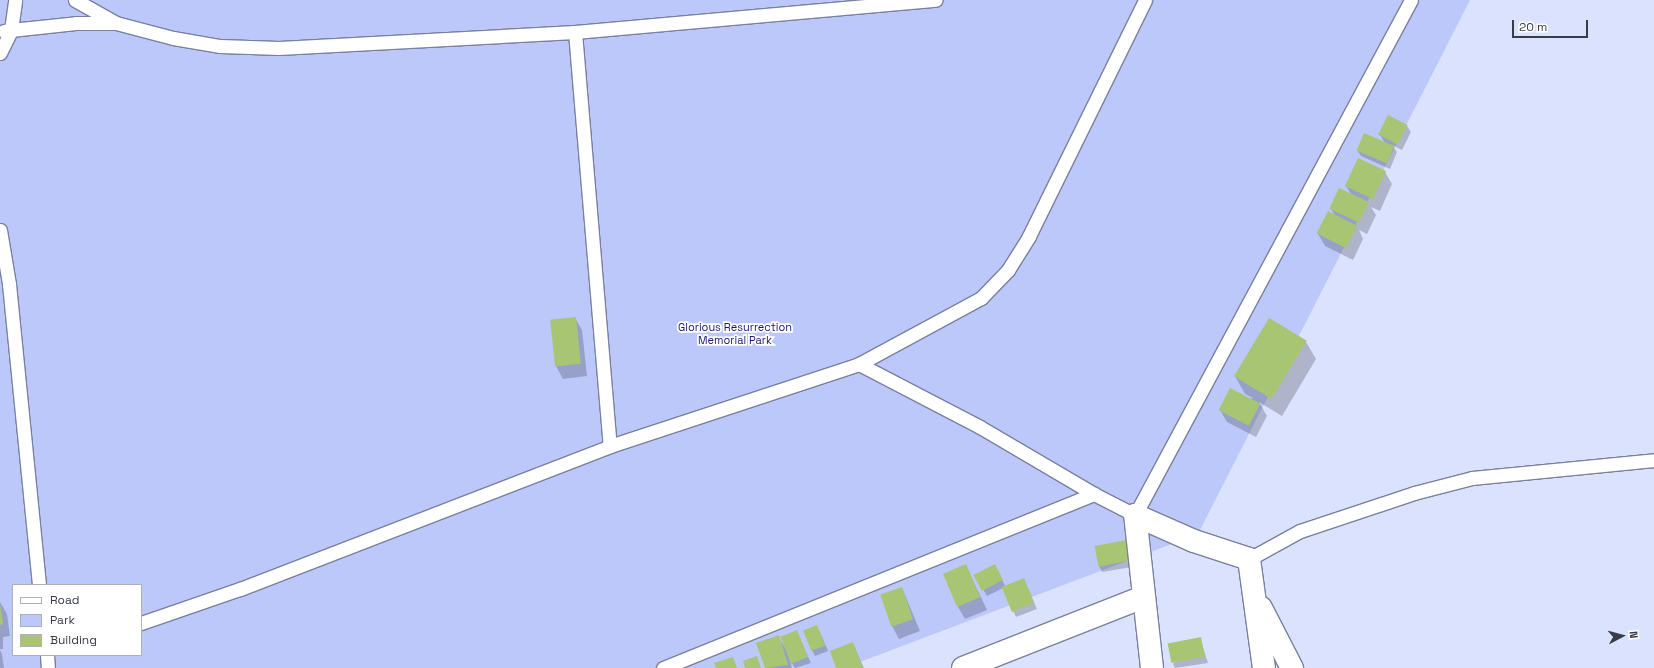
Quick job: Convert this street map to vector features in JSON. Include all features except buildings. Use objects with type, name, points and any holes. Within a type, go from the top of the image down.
[{"type":"street","points":[[1135,514],[1194,541],[1249,559],[1252,591],[1264,668]]},
{"type":"street","points":[[1135,514],[1152,668]]},
{"type":"street","points":[[1252,591],[1292,668]]},
{"type":"street","points":[[963,668],[1143,597]]},
{"type":"lane","points":[[0,53],[5,30],[15,0]]},
{"type":"lane","points":[[75,0],[116,23]]},
{"type":"lane","points":[[5,30],[76,23],[116,23],[189,41],[220,46],[279,48],[575,32],[936,0]]},
{"type":"lane","points":[[142,623],[254,584],[610,446],[859,364],[981,298],[1008,270],[1029,236],[1145,0]]},
{"type":"lane","points":[[859,364],[980,427],[1094,494],[1135,514],[1411,0]]},
{"type":"lane","points":[[575,32],[610,446]]},
{"type":"lane","points":[[0,230],[4,284],[39,584]]},
{"type":"lane","points":[[1249,559],[1300,530],[1414,493],[1472,478],[1654,460]]},
{"type":"lane","points":[[663,668],[1094,494]]},
{"type":"green space","name":"Glorious Resurrection Memorial Park","points":[[0,0],[1470,0],[1198,534],[844,668],[0,668]]}]
